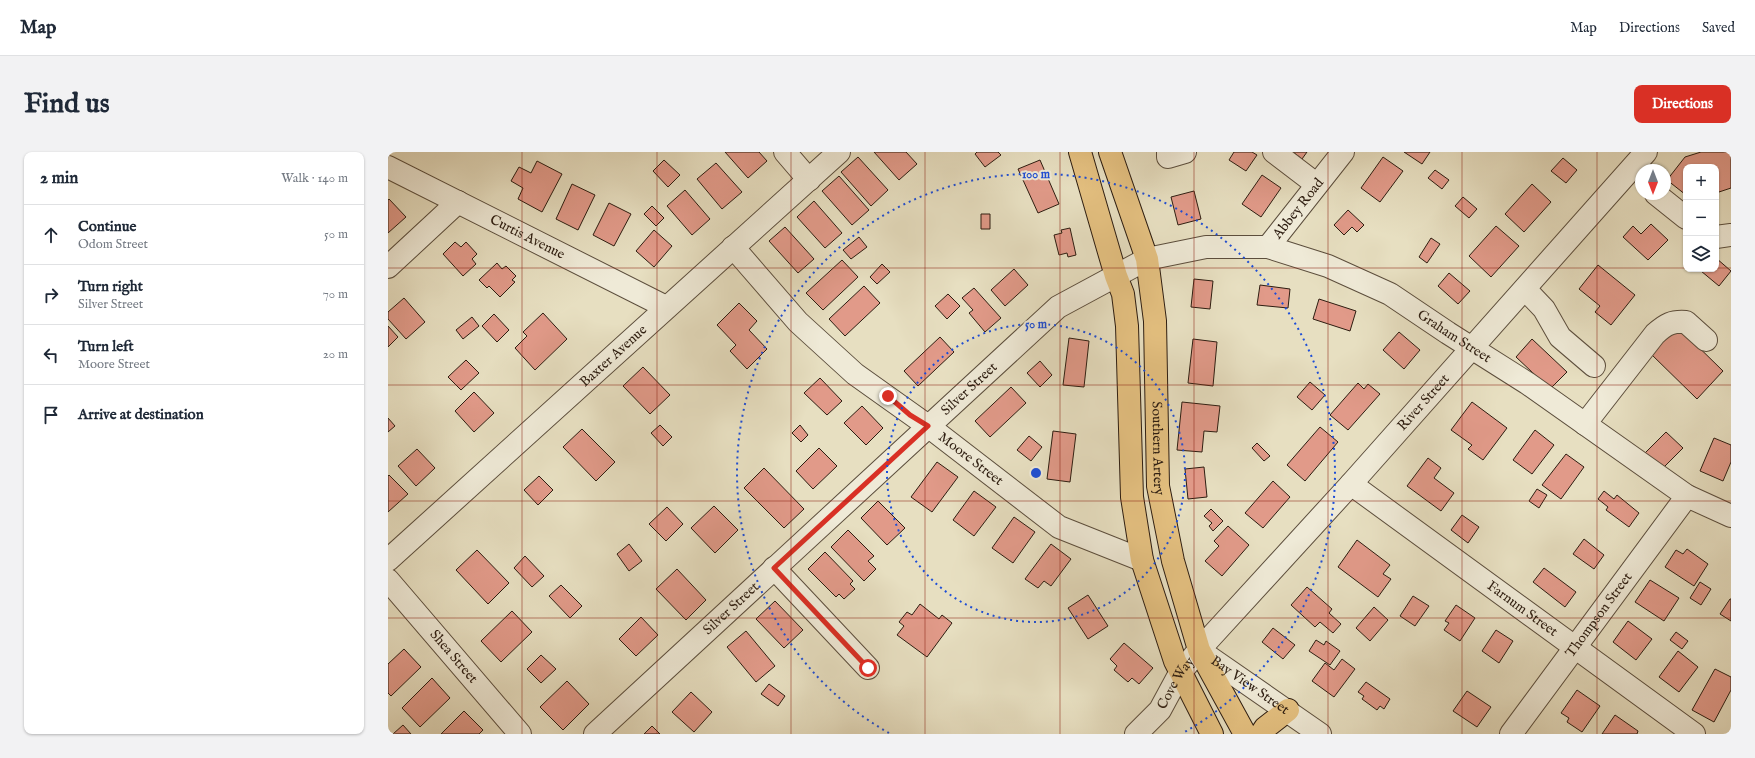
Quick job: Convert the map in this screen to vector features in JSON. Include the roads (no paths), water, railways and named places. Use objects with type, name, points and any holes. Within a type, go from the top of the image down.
[{"type":"main road","name":"Southern Artery","points":[[1080,152],[1116,276],[1123,294],[1127,326],[1132,497],[1142,560],[1180,673],[1212,734]]},
{"type":"main road","name":"Southern Artery","points":[[1110,152],[1147,259],[1155,321],[1158,486],[1172,561],[1199,650],[1245,734]]},
{"type":"main road","points":[[1261,734],[1265,728],[1288,710]]},
{"type":"street","points":[[785,152],[809,180]]},
{"type":"street","name":"Baxter Avenue","points":[[388,560],[839,152]]},
{"type":"street","points":[[1168,152],[1168,157],[1185,152]]},
{"type":"street","points":[[1274,152],[1316,184]]},
{"type":"street","name":"Abbey Road","points":[[1268,247],[1316,184],[1343,152]]},
{"type":"street","name":"River Street","points":[[1641,164],[1646,152]]},
{"type":"street","name":"Curtis Avenue","points":[[388,167],[666,307]]},
{"type":"street","name":"River Street","points":[[1199,650],[1351,484],[1525,289],[1635,177]]},
{"type":"street","points":[[1664,200],[1683,216]]},
{"type":"street","points":[[388,267],[458,202]]},
{"type":"street","points":[[1719,237],[1731,235]]},
{"type":"street","name":"Moore Street","points":[[733,247],[798,322],[855,374],[928,426],[1059,527],[1142,560]]},
{"type":"street","name":"Graham Street","points":[[1147,259],[1206,247],[1268,247],[1328,266],[1390,294],[1472,349],[1527,383],[1687,496],[1731,516]]},
{"type":"street","name":"Silver Street","points":[[595,734],[1058,307],[1147,259]]},
{"type":"street","points":[[1525,289],[1544,309],[1560,337],[1594,366]]},
{"type":"street","points":[[1585,424],[1656,334],[1665,325],[1674,321],[1686,322],[1706,340]]},
{"type":"street","name":"Farnum Street","points":[[1351,484],[1694,734]]},
{"type":"street","name":"Thompson Street","points":[[1511,734],[1576,649],[1687,496]]},
{"type":"street","points":[[774,568],[868,668]]},
{"type":"street","name":"Shea Street","points":[[388,580],[520,734]]},
{"type":"street","name":"Cove Way","points":[[1136,734],[1160,710],[1180,673],[1199,650]]},
{"type":"street","name":"Bay View Street","points":[[1199,650],[1288,710],[1320,734]]}]
